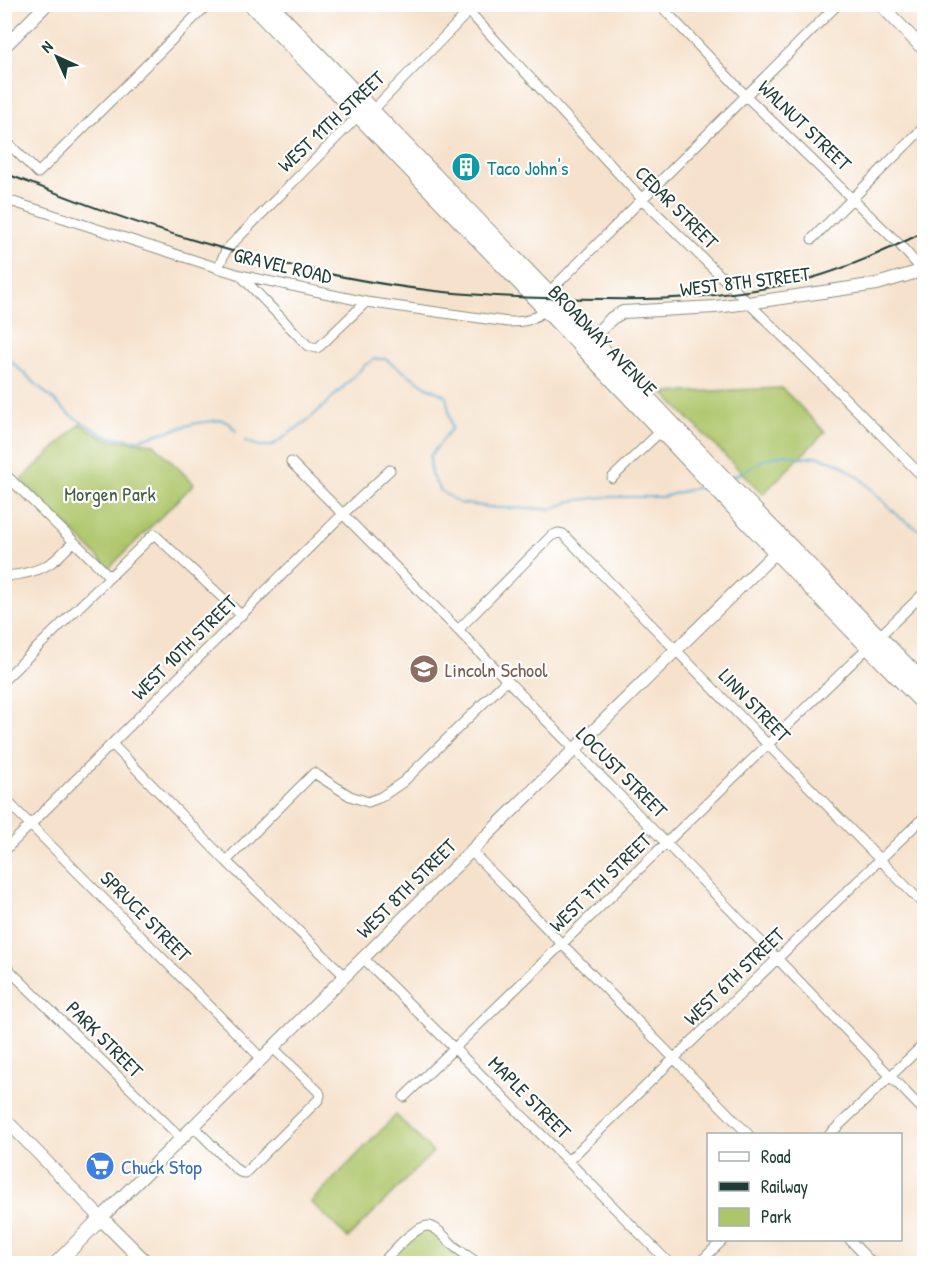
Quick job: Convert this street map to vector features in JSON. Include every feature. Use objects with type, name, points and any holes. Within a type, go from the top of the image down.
[{"type":"highway","name":"BROADWAY AVENUE","points":[[259,6],[550,302],[781,547],[874,641],[924,683]]},
{"type":"highway","name":"BROADWAY AVENUE","points":[[874,641],[924,704]]},
{"type":"main road","name":"WEST 8TH STREET","points":[[56,1263],[101,1218]]},
{"type":"main road","points":[[101,1218],[147,1263]]},
{"type":"street","points":[[4,47],[47,4]]},
{"type":"street","points":[[4,139],[38,173],[208,4]]},
{"type":"street","name":"WALNUT STREET","points":[[658,4],[747,97],[900,244],[924,271]]},
{"type":"street","points":[[550,302],[643,200],[838,4]]},
{"type":"street","points":[[880,4],[924,50]]},
{"type":"street","name":"WEST 11TH STREET","points":[[218,269],[226,250],[365,114],[469,7]]},
{"type":"street","name":"CEDAR STREET","points":[[469,7],[643,200],[924,478]]},
{"type":"street","points":[[812,239],[924,128]]},
{"type":"street","name":"GRAVEL ROAD","points":[[4,199],[218,269],[366,302],[508,322],[529,321],[539,316],[550,302]]},
{"type":"street","name":"WEST 8TH STREET","points":[[587,343],[612,318],[623,312],[748,303],[877,284],[924,271]]},
{"type":"street","points":[[240,275],[312,348],[320,346],[366,302]]},
{"type":"street","points":[[612,478],[666,426]]},
{"type":"street","name":"LOCUST STREET","points":[[291,462],[666,843],[924,1111]]},
{"type":"street","name":"WEST 10TH STREET","points":[[4,851],[390,470]]},
{"type":"street","points":[[4,473],[109,576]]},
{"type":"street","name":"LINN STREET","points":[[458,630],[551,536],[558,533],[563,534],[924,905]]},
{"type":"street","points":[[4,680],[154,534],[241,615]]},
{"type":"street","points":[[4,576],[30,573],[41,568],[54,561],[74,542]]},
{"type":"street","name":"WEST 8TH STREET","points":[[101,1218],[781,547]]},
{"type":"street","name":"WEST 7TH STREET","points":[[404,1096],[924,593]]},
{"type":"street","points":[[226,861],[314,773],[351,796],[368,801],[381,798],[403,782],[507,680]]},
{"type":"street","points":[[112,744],[226,861],[345,976]]},
{"type":"street","name":"SPRUCE STREET","points":[[4,798],[262,1059]]},
{"type":"street","name":"WEST 6TH STREET","points":[[568,1161],[924,817]]},
{"type":"street","points":[[471,851],[747,1133]]},
{"type":"street","name":"MAPLE STREET","points":[[363,958],[670,1263]]},
{"type":"street","name":"PARK STREET","points":[[4,965],[181,1138]]},
{"type":"street","points":[[831,1133],[924,1044]]},
{"type":"street","points":[[193,1126],[236,1169],[245,1173],[319,1099],[320,1095],[273,1048]]},
{"type":"street","points":[[4,1119],[101,1218]]},
{"type":"street","points":[[381,1263],[411,1234],[422,1227],[429,1226],[479,1263]]},
{"type":"street","points":[[698,1263],[721,1241]]},
{"type":"street","points":[[852,1241],[873,1263]]},
{"type":"green space","points":[[782,388],[825,432],[763,494],[663,393]]},
{"type":"green space","name":"Morgen Park","points":[[80,424],[105,439],[154,444],[194,484],[109,568],[21,480]]},
{"type":"green space","points":[[396,1115],[433,1152],[348,1238],[311,1202]]},
{"type":"green space","points":[[421,1227],[435,1229],[481,1264],[381,1264]]},
{"type":"waterway","points":[[4,355],[70,415],[106,436],[137,440],[197,423],[221,420],[229,423],[236,431]]},
{"type":"waterway","points":[[245,441],[259,446],[272,446],[308,420],[365,365],[375,359],[385,359],[427,387],[446,396],[452,428],[430,456],[431,475],[441,491],[459,503],[497,508],[553,509],[571,501],[603,497],[662,497],[703,486]]},
{"type":"waterway","points":[[731,477],[765,459],[785,454],[802,458],[816,456],[838,463],[859,477],[899,517],[924,533]]},
{"type":"railway","points":[[4,173],[145,225],[313,271],[435,291],[499,296],[655,299],[753,290],[833,272],[924,232]]},
{"type":"place","name":"Taco John's","points":[[466,167]]},
{"type":"place","name":"Lincoln School","points":[[424,669]]},
{"type":"place","name":"Chuck Stop","points":[[100,1166]]}]
